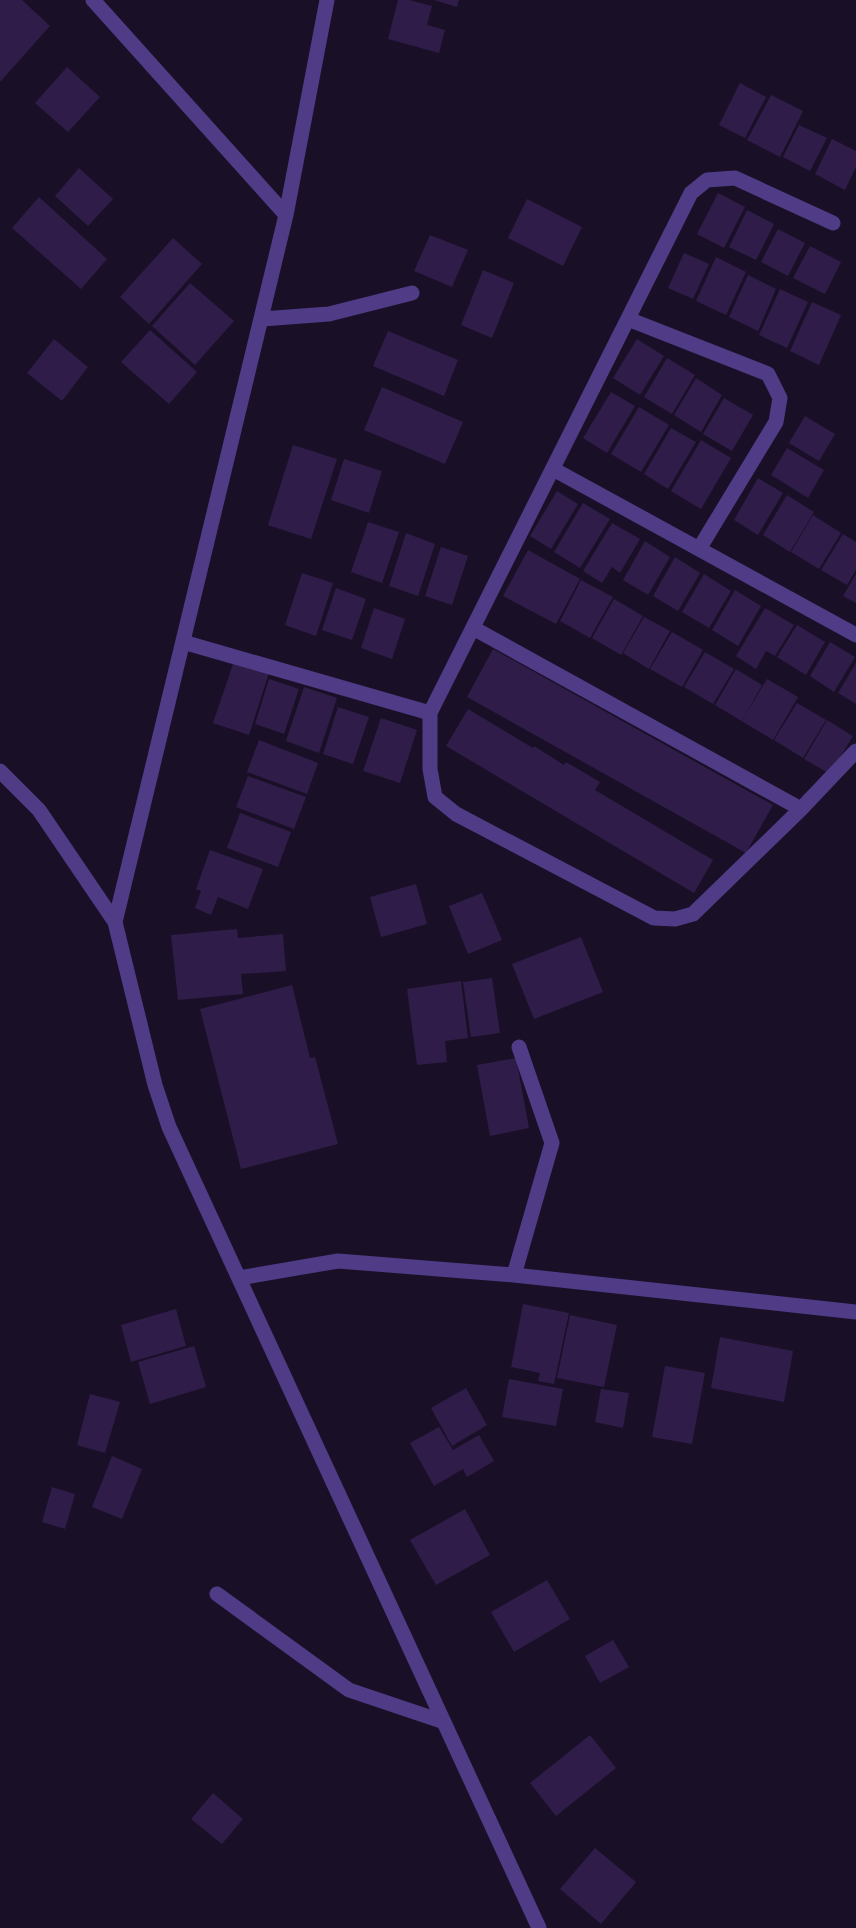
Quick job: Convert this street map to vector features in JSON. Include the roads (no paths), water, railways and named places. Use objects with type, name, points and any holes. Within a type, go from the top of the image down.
[{"type":"street","points":[[93,0],[286,215]]},
{"type":"street","points":[[115,922],[286,215],[327,0]]},
{"type":"street","points":[[833,223],[735,178],[707,180],[691,193],[430,713],[430,769],[435,797],[456,814],[654,918],[675,919],[693,914],[801,809],[856,751]]},
{"type":"street","points":[[261,319],[329,314],[411,293]]},
{"type":"street","points":[[628,319],[768,374],[780,398],[776,422],[699,549]]},
{"type":"street","points":[[553,469],[856,635]]},
{"type":"street","points":[[473,628],[801,809]]},
{"type":"street","points":[[183,642],[430,713]]},
{"type":"street","points":[[0,771],[39,810],[115,922],[155,1085],[169,1127],[539,1928]]},
{"type":"street","points":[[514,1275],[552,1143],[519,1047]]},
{"type":"street","points":[[239,1278],[338,1261],[514,1275],[856,1312]]},
{"type":"street","points":[[217,1594],[350,1690],[444,1722]]}]
